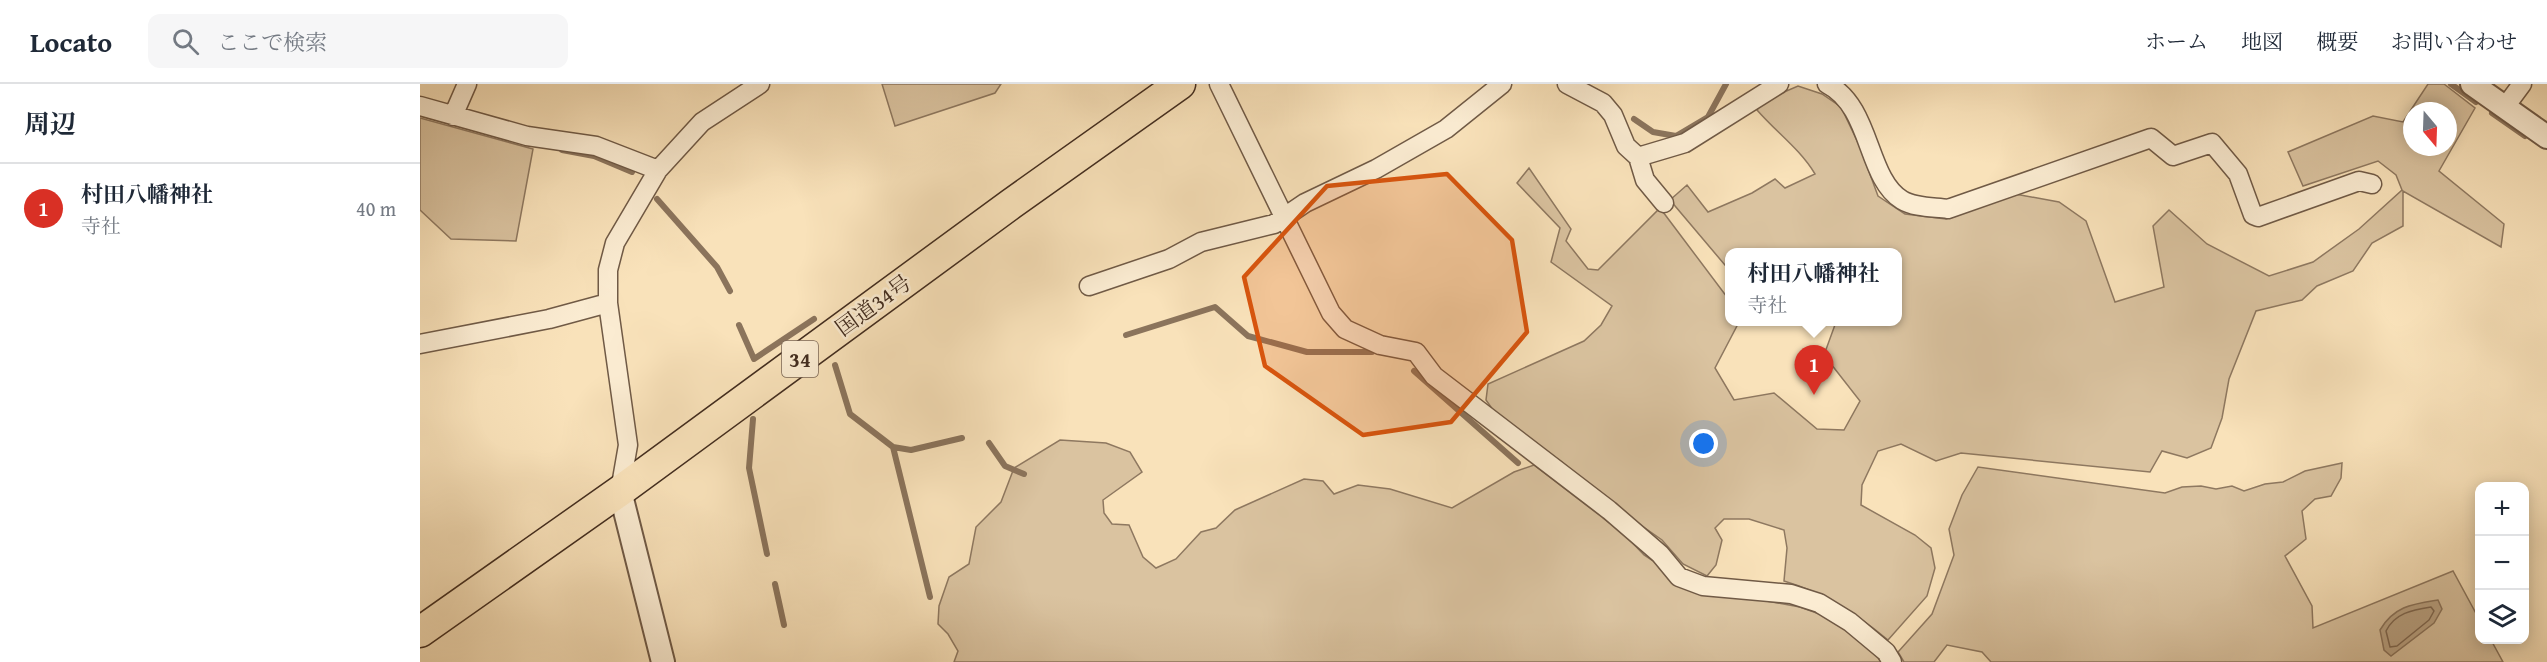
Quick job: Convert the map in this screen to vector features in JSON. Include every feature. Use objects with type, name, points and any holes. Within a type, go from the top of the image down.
[{"type":"highway","name":"国道34号","points":[[420,632],[620,491],[1011,204],[1180,84]]},
{"type":"street","points":[[453,116],[467,84]]},
{"type":"street","points":[[663,662],[620,491],[628,445],[608,303],[608,270],[615,243],[658,170],[702,122],[760,84]]},
{"type":"street","points":[[1219,84],[1331,313],[1345,329],[1380,345],[1416,352],[1434,376],[1609,510],[1660,554],[1679,577],[1703,586],[1791,594],[1820,603],[1850,622],[1887,652],[1893,662]]},
{"type":"street","points":[[1089,286],[1169,259],[1201,242],[1274,224],[1305,203],[1376,169],[1446,129],[1502,84]]},
{"type":"street","points":[[1567,84],[1603,103],[1613,115],[1626,146],[1638,157],[1645,180],[1664,203]]},
{"type":"street","points":[[1638,157],[1685,143],[1779,84]]},
{"type":"street","points":[[1827,84],[1848,99],[1886,184],[1902,200],[1924,207],[1948,209],[2151,138],[2174,156],[2212,143],[2238,174],[2253,215],[2258,217],[2359,181],[2372,184]]},
{"type":"street","points":[[2472,84],[2547,137]]},
{"type":"street","points":[[2505,107],[2522,84]]},
{"type":"street","points":[[420,106],[527,136],[596,146],[658,170]]},
{"type":"street","points":[[420,344],[549,319],[608,303]]},
{"type":"highlighted area","points":[[1447,174],[1512,240],[1527,332],[1451,422],[1363,435],[1265,366],[1244,277],[1327,186]]},
{"type":"shaded area","points":[[882,84],[1001,84],[995,93],[895,126]]},
{"type":"shaded area","points":[[2428,84],[2444,84],[2475,108],[2457,140],[2457,102],[2416,102]]},
{"type":"shaded area","points":[[1798,86],[1822,94],[1841,107],[1860,147],[1878,196],[1905,214],[1946,219],[2015,194],[2059,202],[2086,221],[2115,302],[2164,287],[2153,226],[2169,210],[2207,244],[2269,276],[2313,262],[2359,229],[2402,190],[2396,175],[2378,161],[2303,186],[2288,152],[2373,116],[2403,122],[2403,156],[2448,156],[2439,171],[2504,224],[2501,247],[2403,191],[2403,226],[2372,243],[2353,271],[2317,286],[2302,300],[2256,311],[2229,379],[2222,418],[2211,448],[2187,458],[2162,451],[2150,472],[1961,453],[1936,461],[1901,444],[1878,451],[1862,485],[1861,505],[1915,535],[1931,548],[1935,568],[1927,596],[1888,640],[1839,605],[1814,592],[1784,581],[1787,548],[1784,530],[1749,519],[1724,519],[1715,528],[1722,540],[1716,565],[1707,576],[1683,564],[1662,540],[1605,500],[1562,462],[1498,417],[1486,400],[1488,384],[1584,341],[1601,325],[1612,306],[1551,262],[1560,228],[1517,183],[1529,168],[1571,229],[1566,241],[1588,269],[1598,270],[1660,208],[1725,294],[1725,326],[1737,326],[1715,368],[1734,400],[1774,393],[1817,429],[1844,430],[1860,401],[1824,355],[1835,326],[1902,326],[1902,248],[1725,248],[1725,265],[1670,200],[1687,185],[1708,212],[1752,193],[1775,179],[1785,188],[1815,174],[1795,149],[1757,110],[1763,101]]},
{"type":"shaded area","points":[[420,118],[533,149],[516,241],[451,239],[420,210]]},
{"type":"shaded area","points":[[1060,440],[1106,443],[1130,452],[1142,472],[1103,500],[1104,513],[1112,524],[1129,525],[1143,557],[1156,568],[1176,559],[1201,532],[1216,528],[1235,510],[1304,479],[1323,481],[1334,494],[1358,485],[1390,489],[1452,508],[1514,472],[1534,465],[1624,534],[1644,555],[1700,592],[1723,593],[1800,607],[1825,616],[1855,633],[1882,662],[954,662],[958,651],[948,634],[938,624],[939,606],[949,577],[969,564],[976,527],[1001,502],[1014,468]]},
{"type":"shaded area","points":[[2342,463],[2341,478],[2331,496],[2315,499],[2302,511],[2306,539],[2285,556],[2312,606],[2313,628],[2453,571],[2475,612],[2475,644],[2493,644],[2503,662],[1991,662],[1982,652],[1947,645],[1934,662],[1904,662],[1898,652],[1932,614],[1954,555],[1949,529],[1962,495],[1978,467],[2165,493],[2182,487],[2201,486],[2216,489],[2232,486],[2244,491],[2265,484],[2283,482],[2305,471]]},
{"type":"water","points":[[2438,600],[2442,609],[2434,623],[2391,656],[2384,650],[2380,630],[2391,616],[2412,605]]},
{"type":"waterway","points":[[1634,119],[1653,132],[1676,136],[1708,117],[1726,84]]},
{"type":"waterway","points":[[2451,84],[2476,102]]},
{"type":"waterway","points":[[2492,113],[2525,136]]},
{"type":"waterway","points":[[562,150],[594,156],[632,172]]},
{"type":"waterway","points":[[657,199],[717,267],[730,291]]},
{"type":"waterway","points":[[1126,335],[1215,307],[1248,336],[1307,352],[1372,352]]},
{"type":"waterway","points":[[739,325],[754,359],[814,319]]},
{"type":"waterway","points":[[835,365],[850,414],[893,447],[911,450],[962,438]]},
{"type":"waterway","points":[[1414,371],[1518,463]]},
{"type":"waterway","points":[[753,419],[749,468],[767,554]]},
{"type":"waterway","points":[[989,443],[1005,466],[1024,474]]},
{"type":"waterway","points":[[893,447],[930,597]]},
{"type":"waterway","points":[[775,584],[784,625]]},
{"type":"place","name":"村田八幡神社","points":[[1814,395]]}]
